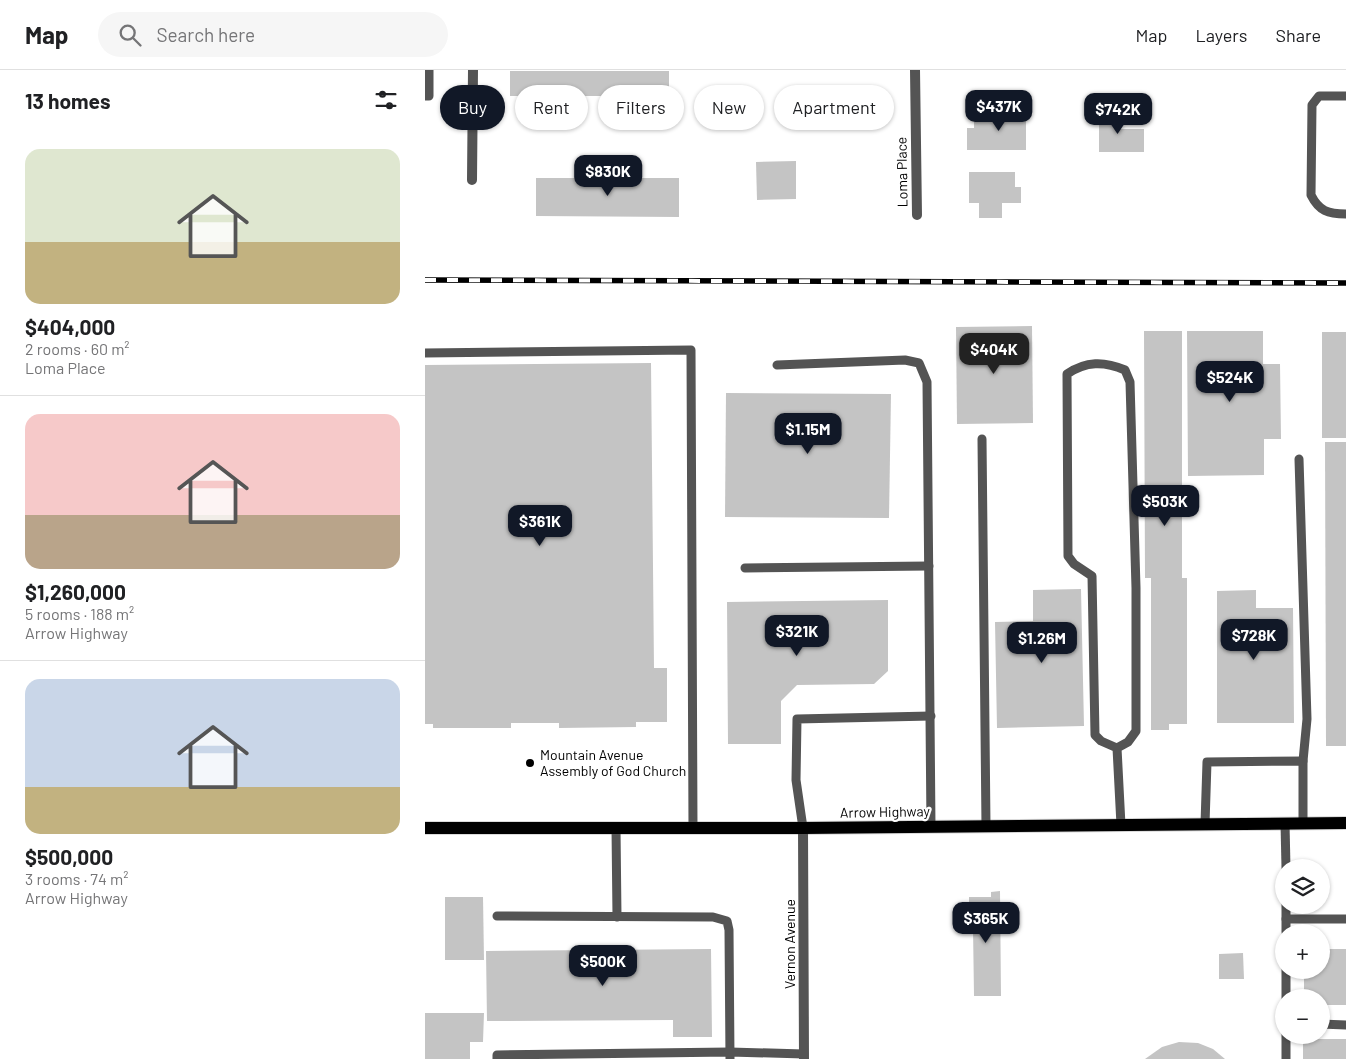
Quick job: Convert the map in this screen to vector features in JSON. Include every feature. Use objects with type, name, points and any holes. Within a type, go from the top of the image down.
[{"type":"main road","name":"Arrow Highway","points":[[425,828],[803,828],[1346,823]]},
{"type":"street","points":[[473,70],[473,180]]},
{"type":"street","name":"Loma Place","points":[[915,70],[917,214]]},
{"type":"street","name":"Vernon Avenue","points":[[803,828],[804,1056]]},
{"type":"lane","points":[[425,96],[429,96],[429,70]]},
{"type":"lane","points":[[1346,96],[1319,96],[1312,105],[1311,195],[1317,207],[1334,214],[1346,214]]},
{"type":"lane","points":[[425,353],[691,350],[693,828]]},
{"type":"lane","points":[[777,365],[905,360],[919,363],[927,382],[931,826]]},
{"type":"lane","points":[[1108,362],[1125,370],[1130,382],[1136,588],[1136,731],[1128,742],[1117,748],[1101,741],[1095,735],[1092,576],[1074,564],[1068,556],[1067,374],[1080,365],[1108,362]]},
{"type":"lane","points":[[982,439],[986,826]]},
{"type":"lane","points":[[1299,459],[1307,719],[1303,761],[1303,823]]},
{"type":"lane","points":[[745,568],[929,566]]},
{"type":"lane","points":[[803,828],[796,780],[797,720],[931,716]]},
{"type":"lane","points":[[1117,748],[1121,825]]},
{"type":"lane","points":[[1205,824],[1207,762],[1303,761]]},
{"type":"lane","points":[[1285,823],[1285,859]]},
{"type":"lane","points":[[616,828],[617,916]]},
{"type":"lane","points":[[1286,914],[1286,924]]},
{"type":"lane","points":[[497,916],[713,916],[727,921],[729,930],[730,1055]]},
{"type":"lane","points":[[1286,919],[1346,918]]},
{"type":"lane","points":[[1330,1024],[1346,1024]]},
{"type":"lane","points":[[1286,1044],[1286,1059]]},
{"type":"lane","points":[[497,1059],[497,1055],[804,1056]]},
{"type":"building","points":[[510,71],[669,71],[669,85],[598,85],[598,96],[588,96],[588,85],[515,85],[515,96],[510,96]]},
{"type":"building","points":[[1004,109],[1026,109],[1026,150],[967,150],[967,128],[974,128],[974,117],[1004,117]]},
{"type":"building","points":[[1099,112],[1120,112],[1120,129],[1144,129],[1144,152],[1099,152]]},
{"type":"building","points":[[796,161],[796,199],[757,200],[756,162]]},
{"type":"building","points":[[969,172],[1015,172],[1015,187],[1021,187],[1021,203],[1002,203],[1002,218],[979,218],[979,203],[969,203]]},
{"type":"building","points":[[536,178],[679,178],[679,217],[536,216]]},
{"type":"building","points":[[1032,326],[1033,423],[957,424],[956,327]]},
{"type":"building","points":[[1144,331],[1182,331],[1182,578],[1187,578],[1187,724],[1169,724],[1169,730],[1151,730],[1151,578],[1145,578]]},
{"type":"building","points":[[1187,331],[1263,331],[1263,364],[1280,364],[1281,439],[1264,439],[1264,475],[1188,476]]},
{"type":"building","points":[[1322,332],[1346,332],[1346,438],[1322,438]]},
{"type":"building","points":[[651,363],[654,668],[667,668],[667,722],[636,722],[636,727],[559,728],[559,723],[511,723],[511,728],[433,728],[433,724],[425,724],[425,365]]},
{"type":"building","points":[[726,393],[891,394],[889,518],[725,517]]},
{"type":"building","points":[[1325,442],[1346,442],[1346,746],[1326,746]]},
{"type":"building","points":[[1081,589],[1084,726],[997,728],[995,622],[1033,621],[1033,590]]},
{"type":"building","points":[[1256,590],[1256,608],[1293,608],[1294,723],[1217,723],[1217,591]]},
{"type":"building","points":[[888,600],[888,671],[874,684],[797,685],[781,701],[781,744],[728,744],[727,602]]},
{"type":"building","points":[[1000,891],[1001,996],[974,996],[973,927],[969,927],[969,897],[991,897],[991,892]]},
{"type":"building","points":[[445,897],[483,897],[484,960],[445,960]]},
{"type":"building","points":[[711,949],[712,1037],[673,1037],[673,1020],[487,1021],[486,951]]},
{"type":"building","points":[[1330,949],[1346,949],[1346,1005],[1330,1005],[1330,989],[1304,989],[1304,979],[1330,979]]},
{"type":"building","points":[[1243,953],[1244,979],[1219,979],[1219,954]]},
{"type":"building","points":[[425,1013],[484,1013],[483,1042],[470,1042],[470,1059],[425,1059]]},
{"type":"building","points":[[1330,1039],[1346,1039],[1346,1059],[1303,1059],[1303,1044],[1330,1044]]},
{"type":"building","points":[[1179,1042],[1198,1043],[1213,1049],[1225,1059],[1145,1059],[1162,1047]]},
{"type":"railway","points":[[425,280],[1346,283]]},
{"type":"place","name":"Mountain Avenue Assembly of God Church","points":[[530,763]]}]
